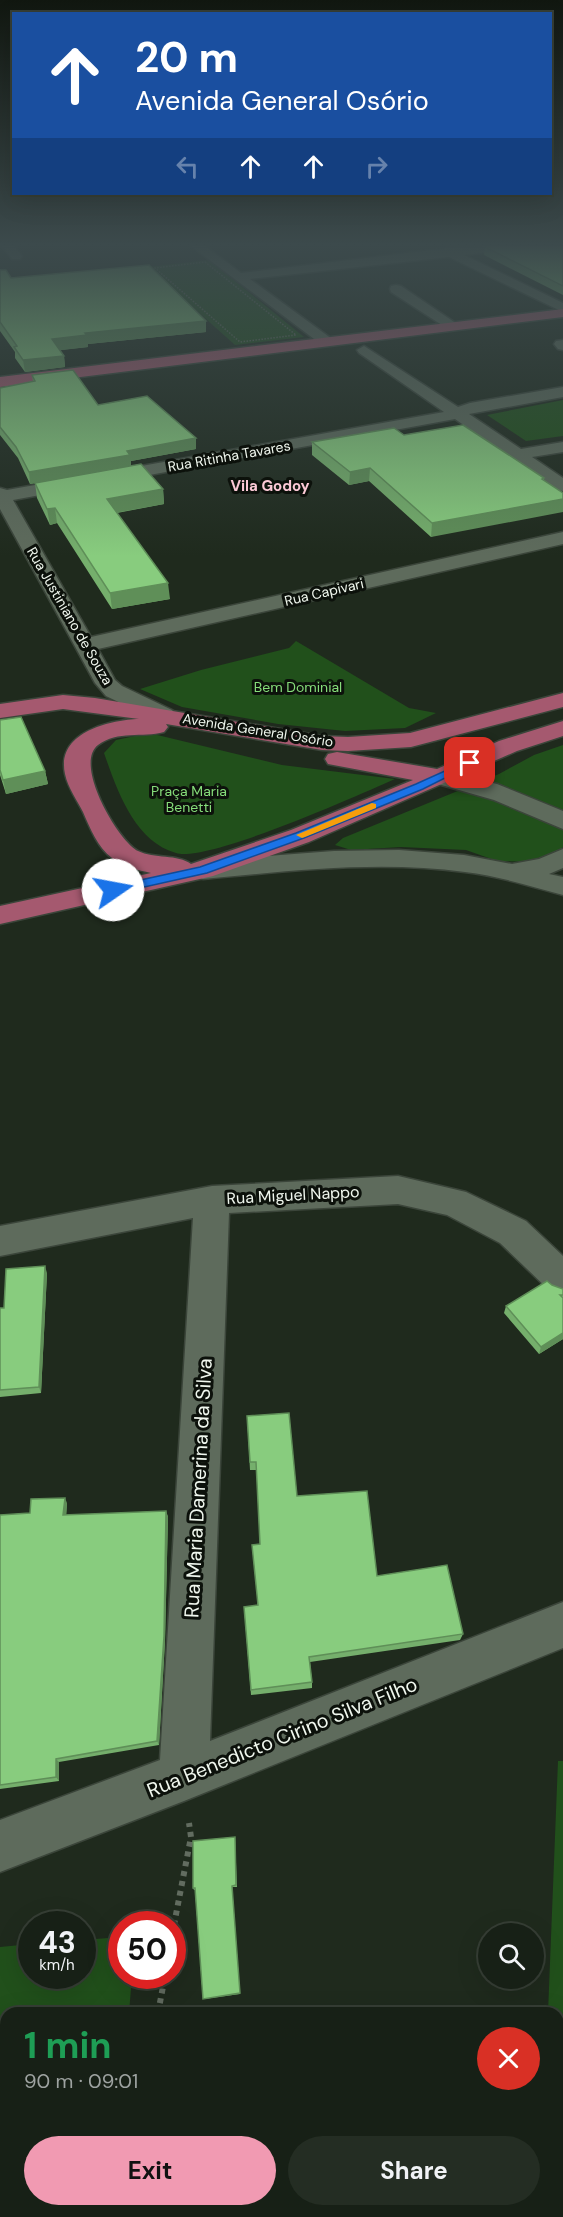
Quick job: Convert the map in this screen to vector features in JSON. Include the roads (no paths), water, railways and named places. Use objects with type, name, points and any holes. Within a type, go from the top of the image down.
[{"type":"main road","points":[[0,382],[266,349]]},
{"type":"main road","points":[[0,394],[368,349]]},
{"type":"main road","name":"Avenida General Osório","points":[[164,715],[322,743],[373,744],[411,740],[563,700]]},
{"type":"main road","points":[[0,711],[63,702],[164,715],[240,742],[322,743]]},
{"type":"main road","points":[[203,870],[138,862],[114,846],[79,779],[76,760],[81,748],[94,737],[112,729],[133,726],[153,727],[440,777]]},
{"type":"main road","points":[[0,915],[203,870],[300,836],[501,750],[563,728]]},
{"type":"street","points":[[364,350],[563,486]]},
{"type":"street","name":"Rua Ritinha Tavares","points":[[1,495],[457,414],[470,408],[563,392]]},
{"type":"street","points":[[518,455],[563,447]]},
{"type":"street","name":"Rua Justiniano de Souza","points":[[1,495],[105,683],[114,691],[164,715]]},
{"type":"street","name":"Rua Capivari","points":[[86,645],[563,538]]},
{"type":"street","points":[[440,777],[472,783],[507,795],[563,821]]},
{"type":"street","points":[[512,872],[546,866],[563,857]]},
{"type":"street","points":[[203,870],[329,860],[402,859],[464,863],[512,872],[563,886]]},
{"type":"street","name":"Rua Miguel Nappo","points":[[0,1241],[212,1200],[398,1190],[454,1202],[513,1232],[563,1280]]},
{"type":"street","name":"Rua Maria Damerina da Silva","points":[[184,1776],[212,1200]]},
{"type":"street","name":"Rua Benedicto Cirino Silva Filho","points":[[0,1846],[184,1776],[563,1625]]},
{"type":"district","name":"Vila Godoy","points":[[270,486]]},
{"type":"park label","name":"Bem Dominial","points":[[298,687]]},
{"type":"park label","name":"Praça Maria Benetti","points":[[189,800]]}]
